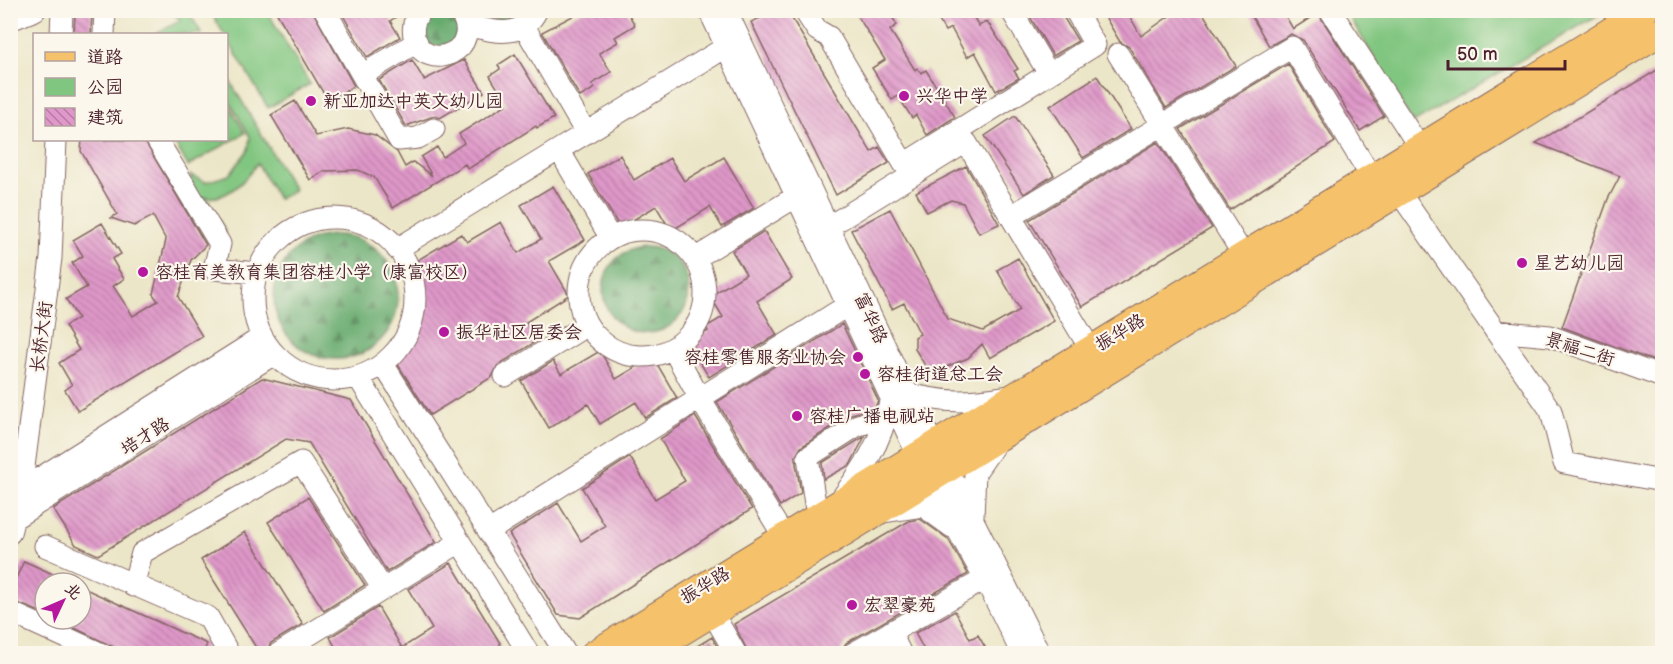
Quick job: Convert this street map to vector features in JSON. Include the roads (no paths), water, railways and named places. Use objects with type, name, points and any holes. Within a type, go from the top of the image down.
[{"type":"main road","name":"振华路","points":[[645,654],[873,514],[932,462],[1018,394],[1645,10]]},
{"type":"main road","name":"振华路","points":[[594,654],[827,511],[932,462],[1001,435],[1662,31]]},
{"type":"street","points":[[10,20],[35,10]]},
{"type":"street","points":[[61,33],[62,10]]},
{"type":"street","points":[[104,33],[105,10]]},
{"type":"street","points":[[325,10],[399,140],[418,138],[434,129]]},
{"type":"street","points":[[422,10],[413,29],[417,42],[425,52],[433,56],[450,54],[463,43],[462,18],[498,33],[512,32],[531,18],[586,133]]},
{"type":"street","name":"富华路","points":[[709,10],[848,305],[899,395],[965,525],[1038,652]]},
{"type":"street","name":"富华路","points":[[726,10],[828,226],[899,395]]},
{"type":"street","points":[[804,10],[817,30],[829,37],[904,164],[1095,45],[1075,10]]},
{"type":"street","points":[[1011,10],[1049,74]]},
{"type":"street","points":[[1330,10],[1420,148]]},
{"type":"street","points":[[362,75],[417,42]]},
{"type":"street","points":[[1011,216],[1293,47],[1372,178]]},
{"type":"street","points":[[401,255],[586,133],[729,52]]},
{"type":"street","points":[[401,255],[566,162],[729,52]]},
{"type":"street","points":[[1118,54],[1244,256]]},
{"type":"street","name":"长桥大街","points":[[13,525],[21,490],[51,258],[56,141]]},
{"type":"street","points":[[159,141],[220,244],[214,269],[257,273]]},
{"type":"street","points":[[828,226],[966,142],[1091,350]]},
{"type":"street","points":[[566,162],[610,237]]},
{"type":"street","points":[[1399,192],[1551,411],[1564,463],[1662,481]]},
{"type":"street","points":[[696,258],[797,196]]},
{"type":"street","points":[[335,217],[363,223],[387,238],[401,255],[413,281],[415,304],[405,337],[383,364],[358,376],[330,380],[303,374],[274,354],[262,337],[253,310],[254,282],[264,255],[283,235],[308,221],[335,217]]},
{"type":"street","points":[[648,229],[666,234],[683,243],[696,258],[704,277],[706,298],[701,318],[690,336],[674,349],[655,355],[636,356],[616,351],[600,340],[587,325],[580,306],[581,276],[595,250],[610,237],[628,230],[648,229]]},
{"type":"street","points":[[489,531],[848,305]]},
{"type":"street","points":[[505,376],[587,325]]},
{"type":"street","name":"景福二街","points":[[1496,331],[1550,336],[1662,376]]},
{"type":"street","name":"培才路","points":[[21,490],[262,337]]},
{"type":"street","points":[[674,349],[700,399],[784,537]]},
{"type":"street","name":"培才路","points":[[13,525],[274,354]]},
{"type":"street","points":[[383,364],[566,654]]},
{"type":"street","points":[[358,376],[529,654]]},
{"type":"street","points":[[827,511],[867,463],[886,418],[899,395],[937,402],[975,401],[1018,394]]},
{"type":"street","points":[[827,511],[808,458],[858,425],[886,418]]},
{"type":"street","points":[[873,514],[923,506],[965,525],[975,473],[1001,435]]},
{"type":"street","points":[[133,586],[142,553],[301,462],[383,589]]},
{"type":"street","name":"富华路","points":[[965,525],[985,579],[1038,652]]},
{"type":"street","points":[[278,654],[460,542]]},
{"type":"street","points":[[45,546],[208,617],[229,654]]},
{"type":"street","points":[[852,654],[985,579]]},
{"type":"street","points":[[10,612],[102,654]]},
{"type":"street","points":[[712,612],[736,654]]},
{"type":"street","points":[[890,632],[901,654]]},
{"type":"place","name":"兴华中学","points":[[904,96]]},
{"type":"place","name":"新亚加达中英文幼儿园","points":[[311,101]]},
{"type":"place","name":"星艺幼儿园","points":[[1522,263]]},
{"type":"place","name":"容桂育美教育集团容桂小学（康富校区）","points":[[143,272]]},
{"type":"place","name":"振华社区居委会","points":[[444,332]]},
{"type":"place","name":"容桂零售服务业协会","points":[[858,357]]},
{"type":"place","name":"容桂街道总工会","points":[[865,374]]},
{"type":"place","name":"容桂广播电视站","points":[[797,416]]},
{"type":"place","name":"宏翠豪苑","points":[[852,605]]}]
